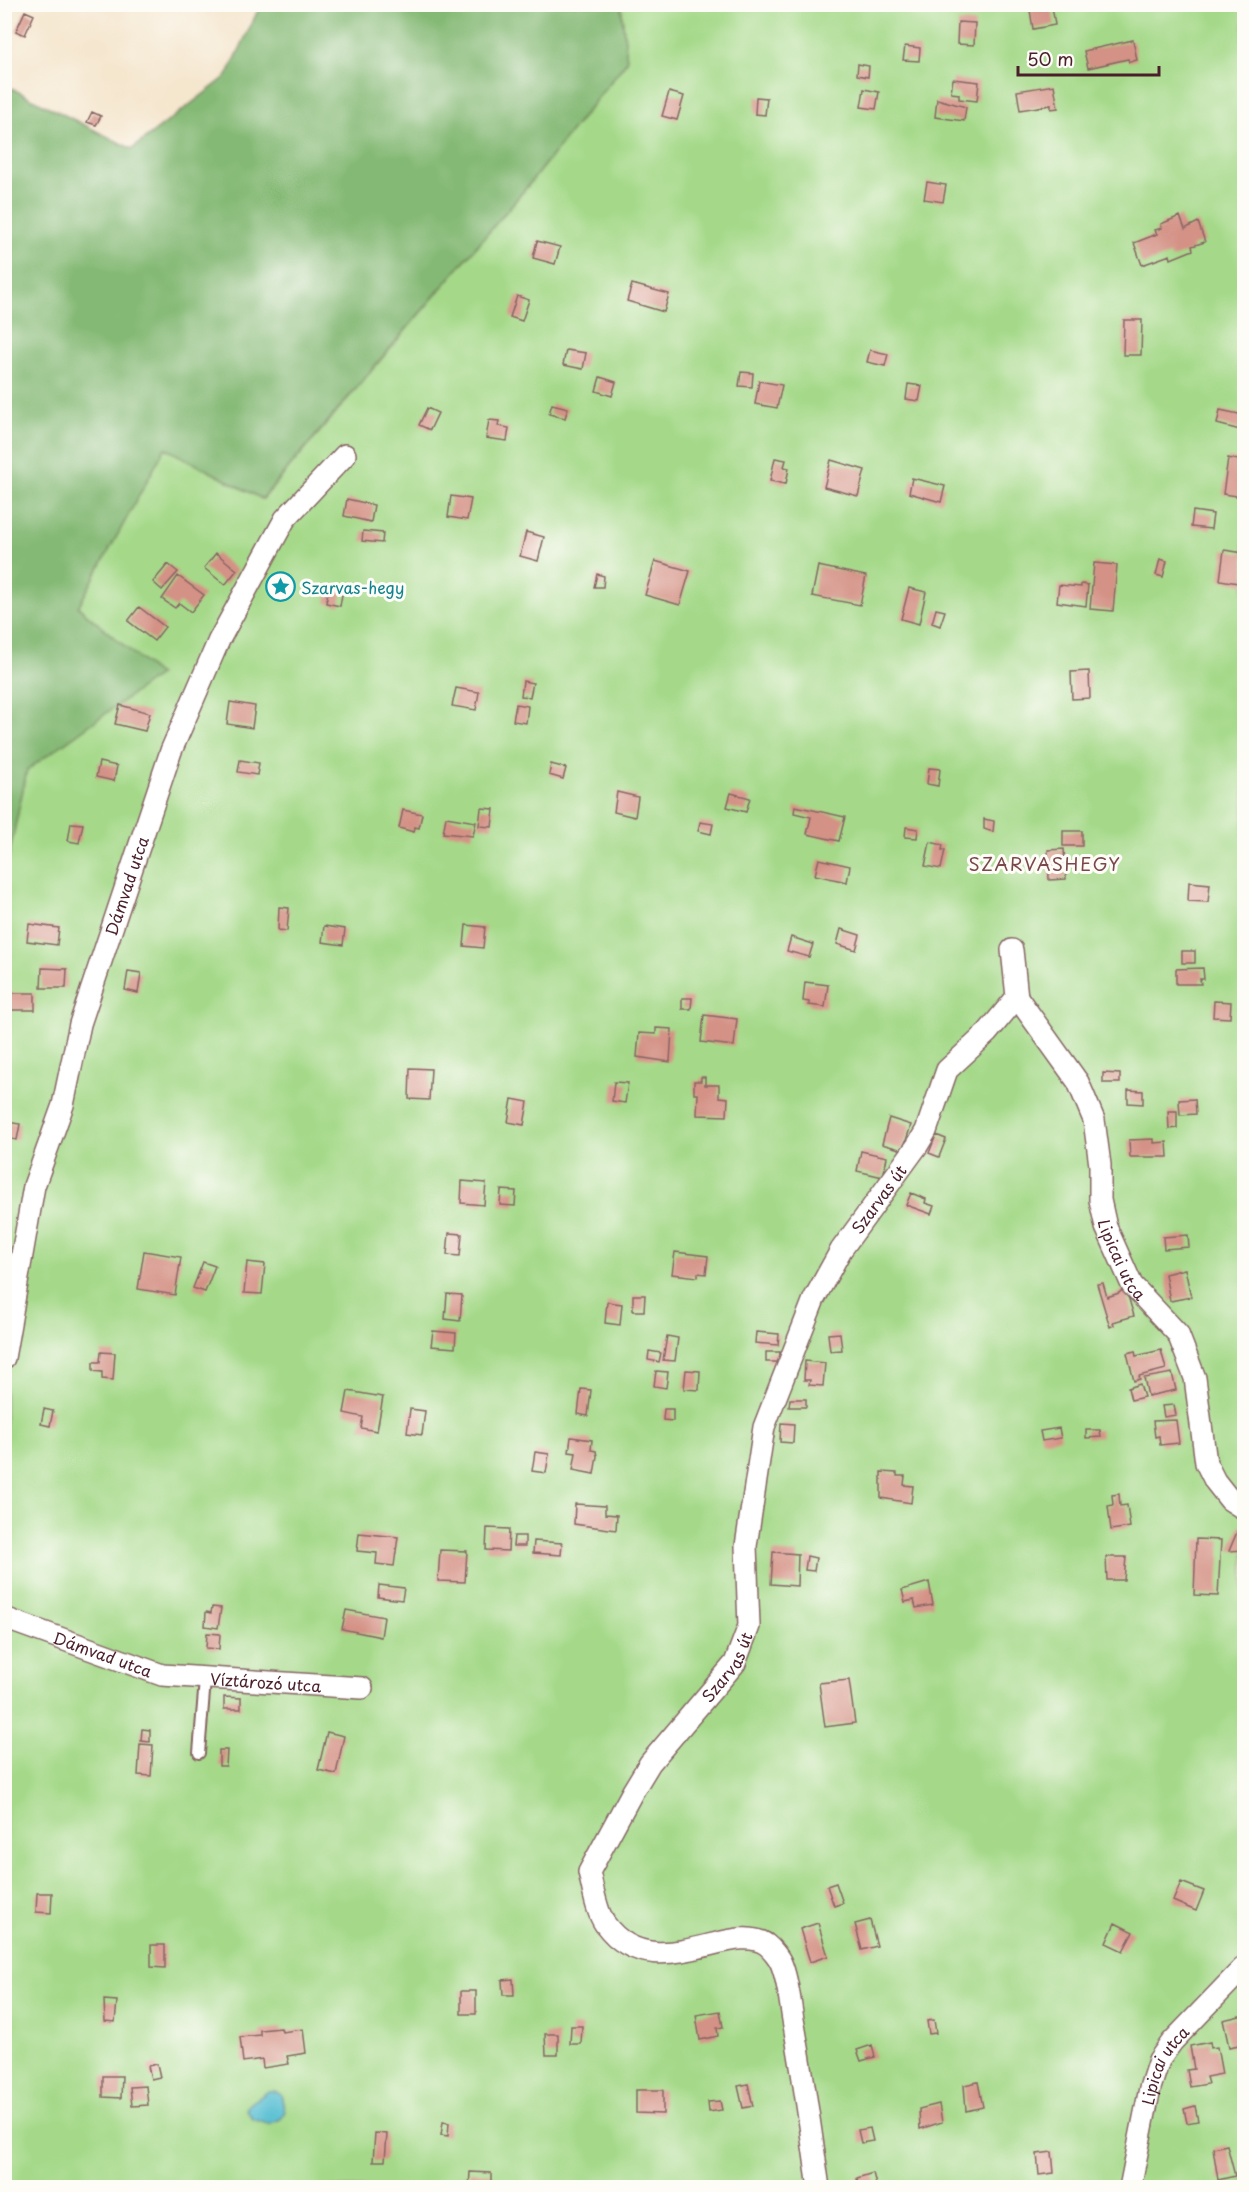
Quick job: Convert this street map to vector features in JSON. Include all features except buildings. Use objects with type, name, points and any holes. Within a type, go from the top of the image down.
[{"type":"street","name":"Dámvad utca","points":[[4,1358],[34,1186],[63,1105],[75,1061],[80,1024],[171,751],[219,640],[285,519],[345,455]]},
{"type":"street","points":[[1012,950],[1017,997]]},
{"type":"street","name":"Lipicai utca","points":[[1017,997],[1078,1082],[1094,1120],[1100,1165],[1100,1200],[1106,1227],[1132,1285],[1178,1334],[1195,1378],[1206,1463],[1215,1481],[1230,1500],[1245,1509]]},
{"type":"street","name":"Szarvas út","points":[[819,2187],[799,2053],[781,1961],[766,1944],[751,1940],[734,1940],[683,1953],[660,1953],[639,1949],[605,1924],[590,1872],[650,1764],[735,1663],[749,1626],[746,1546],[764,1427],[814,1299],[841,1250],[926,1131],[947,1070],[987,1033],[1017,997]]},
{"type":"street","name":"Dámvad utca","points":[[4,1618],[162,1675],[205,1680]]},
{"type":"street","name":"Víztározó utca","points":[[205,1680],[362,1688]]},
{"type":"street","name":"Lipicai utca","points":[[1130,2187],[1150,2088],[1159,2060],[1172,2042],[1245,1967]]},
{"type":"lane","name":"Víztározó utca","points":[[199,1753],[205,1680]]},
{"type":"green space","points":[[261,4],[621,5],[627,61],[526,188],[262,499],[165,448],[78,607],[159,675],[27,770],[5,874],[5,85],[132,149],[227,76]]},
{"type":"green space","points":[[621,5],[1244,5],[1244,2187],[5,2188],[5,874],[27,770],[158,675],[78,607],[165,448],[263,499],[526,188],[627,61]]},
{"type":"water","points":[[268,2091],[275,2091],[281,2095],[285,2111],[281,2119],[268,2124],[253,2119],[246,2109]]},
{"type":"place","name":"Szarvas-hegy","points":[[280,587]]},
{"type":"district","name":"SZARVASHEGY","points":[[1045,863]]}]
